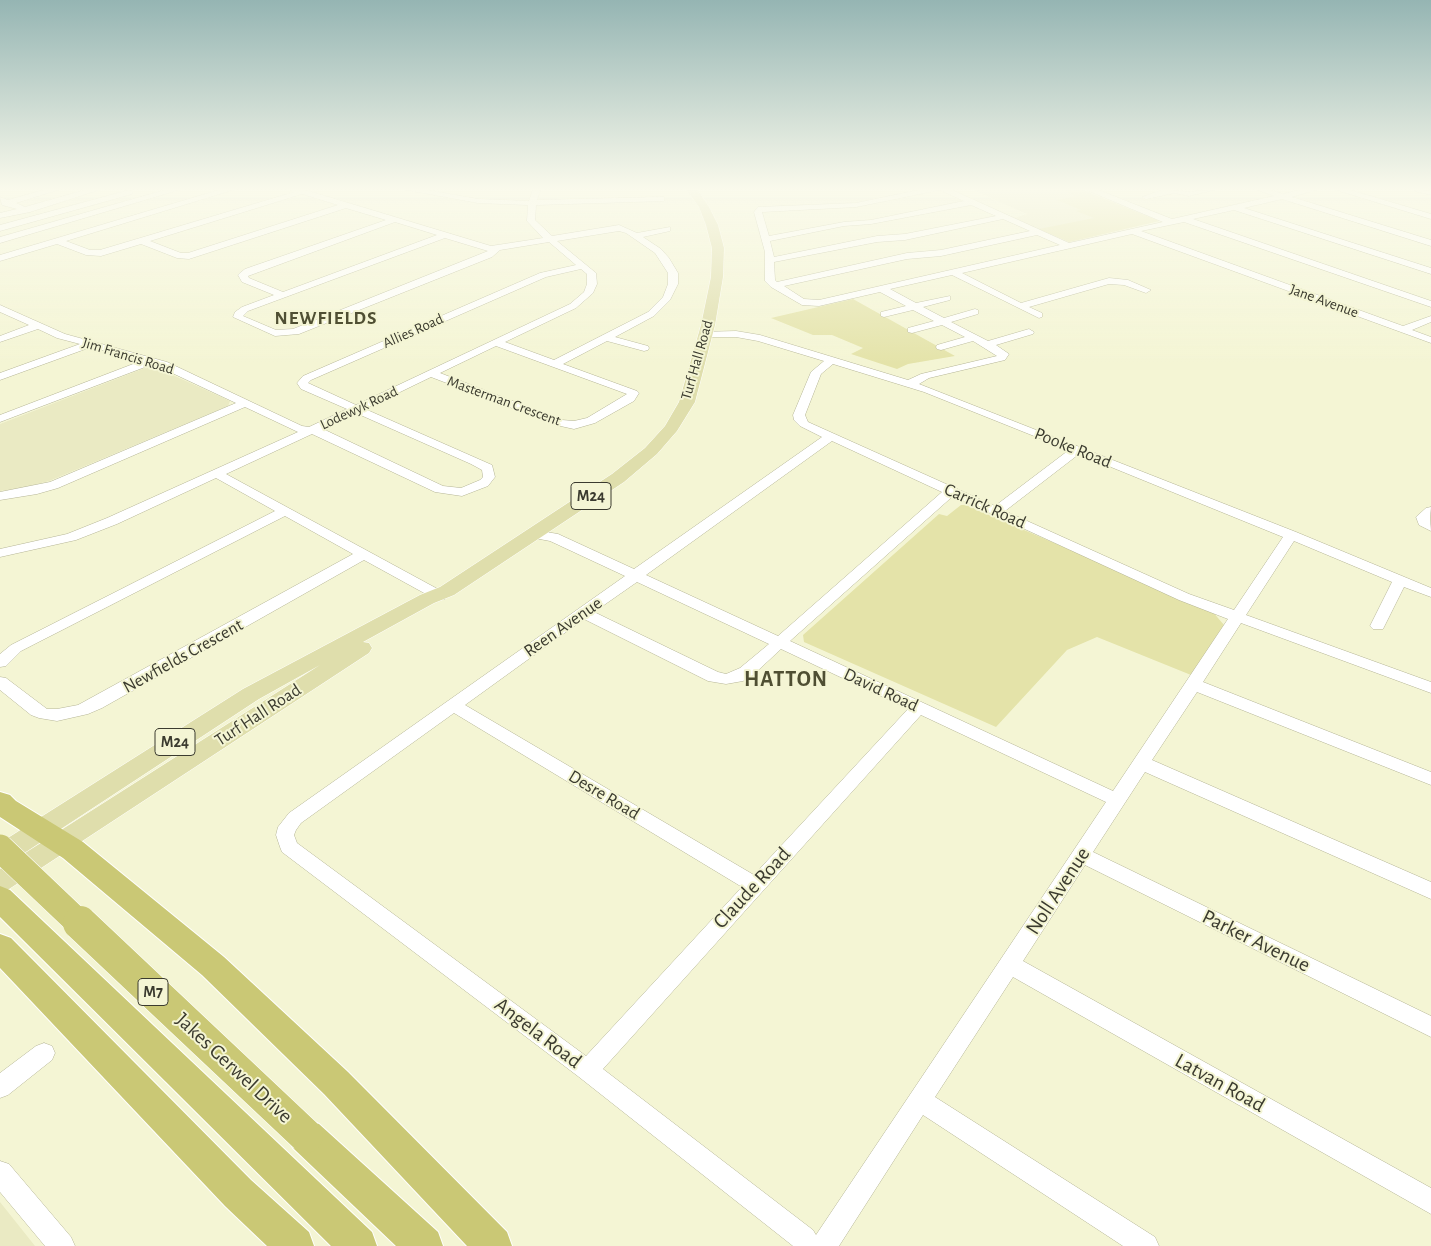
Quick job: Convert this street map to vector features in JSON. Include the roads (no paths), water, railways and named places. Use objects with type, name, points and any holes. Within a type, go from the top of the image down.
[{"type":"highway","points":[[0,802],[6,808],[52,836],[152,914],[271,1020],[493,1246]]},
{"type":"highway","name":"Jakes Gerwel Drive","points":[[0,848],[424,1246]]},
{"type":"highway","name":"M7","points":[[0,898],[358,1246]]},
{"type":"highway","points":[[0,947],[238,1193],[295,1246]]},
{"type":"main road","name":"Turf Hall Road","points":[[0,882],[52,836],[436,601],[440,596],[618,478],[662,439],[687,402],[706,334],[717,277],[718,247]]},
{"type":"main road","name":"Turf Hall Road","points":[[0,856],[52,836]]},
{"type":"street","points":[[0,258],[37,247]]},
{"type":"street","points":[[75,247],[93,254],[121,247]]},
{"type":"street","points":[[158,247],[180,256],[189,256],[216,247]]},
{"type":"street","points":[[283,295],[245,280],[243,275],[248,270],[315,247]]},
{"type":"street","points":[[411,247],[242,310],[238,317],[274,333],[295,332],[489,256],[496,250]]},
{"type":"street","points":[[486,247],[496,250],[510,247]]},
{"type":"street","name":"Lodewyk Road","points":[[0,553],[50,542],[91,530],[310,431],[573,306],[588,293],[592,284],[591,272],[561,247]]},
{"type":"street","points":[[555,364],[609,338],[651,314],[667,298],[674,284],[673,273],[666,260],[652,247]]},
{"type":"street","points":[[768,247],[770,260],[769,279],[802,302],[809,304],[1064,247]]},
{"type":"street","points":[[770,260],[835,247]]},
{"type":"street","points":[[774,284],[908,256],[941,253],[968,247]]},
{"type":"street","name":"Jane Avenue","points":[[1176,247],[1431,340]]},
{"type":"street","points":[[1266,247],[1431,304]]},
{"type":"street","points":[[1354,247],[1431,272]]},
{"type":"street","name":"Allies Road","points":[[355,409],[305,387],[302,383],[316,374],[543,275],[583,266]]},
{"type":"street","points":[[953,272],[1039,315]]},
{"type":"street","points":[[1020,306],[1109,281],[1125,282],[1146,290]]},
{"type":"street","points":[[882,289],[986,344],[1004,356],[924,376],[910,384]]},
{"type":"street","points":[[884,314],[947,298]]},
{"type":"street","name":"Jim Francis Road","points":[[0,308],[37,326],[90,344],[163,364],[299,429],[320,432],[445,490],[456,492],[469,490],[484,483],[489,477],[490,472],[484,465],[355,409]]},
{"type":"street","points":[[912,330],[975,312]]},
{"type":"street","points":[[1403,330],[1431,319]]},
{"type":"street","points":[[0,339],[37,326]]},
{"type":"street","points":[[986,344],[1029,332]]},
{"type":"street","name":"Pooke Road","points":[[706,334],[752,336],[910,384],[1291,535],[1431,593]]},
{"type":"street","points":[[609,338],[644,348]]},
{"type":"street","points":[[941,347],[974,338]]},
{"type":"street","name":"Masterman Crescent","points":[[432,374],[560,424],[574,425],[592,421],[630,399],[633,393],[497,343]]},
{"type":"street","points":[[0,376],[90,344]]},
{"type":"street","name":"Carrick Road","points":[[832,360],[816,372],[798,415],[804,424],[1172,591],[1237,617],[1431,688]]},
{"type":"street","points":[[0,419],[152,361]]},
{"type":"street","points":[[0,496],[38,490],[54,484],[245,403]]},
{"type":"street","name":"Reen Avenue","points":[[295,818],[831,436]]},
{"type":"street","points":[[996,511],[1077,450]]},
{"type":"street","points":[[217,474],[440,596]]},
{"type":"street","points":[[583,613],[720,678],[732,678],[742,675],[951,491]]},
{"type":"street","points":[[0,662],[16,648],[285,511]]},
{"type":"street","name":"David Road","points":[[534,534],[553,537],[1117,800]]},
{"type":"street","name":"Noll Avenue","points":[[824,1246],[1291,535]]},
{"type":"street","name":"Newfields Crescent","points":[[0,682],[37,711],[45,714],[69,714],[82,710],[104,700],[364,554]]},
{"type":"street","points":[[1378,626],[1400,580]]},
{"type":"street","points":[[1193,684],[1431,780]]},
{"type":"street","name":"Desre Road","points":[[453,705],[755,886]]},
{"type":"street","name":"Claude Road","points":[[586,1070],[918,707]]},
{"type":"street","points":[[1142,762],[1431,891]]},
{"type":"street","name":"Angela Road","points":[[295,818],[285,831],[285,840],[289,847],[586,1070],[804,1239],[809,1246]]},
{"type":"street","name":"Parker Avenue","points":[[1081,854],[1431,1027]]},
{"type":"street","name":"Latvan Road","points":[[1009,964],[1431,1202]]},
{"type":"street","points":[[0,1086],[44,1053]]},
{"type":"street","points":[[920,1100],[1146,1246]]},
{"type":"street","points":[[0,1173],[62,1246]]},
{"type":"district","name":"NEWFIELDS","points":[[326,318]]},
{"type":"district","name":"HATTON","points":[[786,679]]}]
